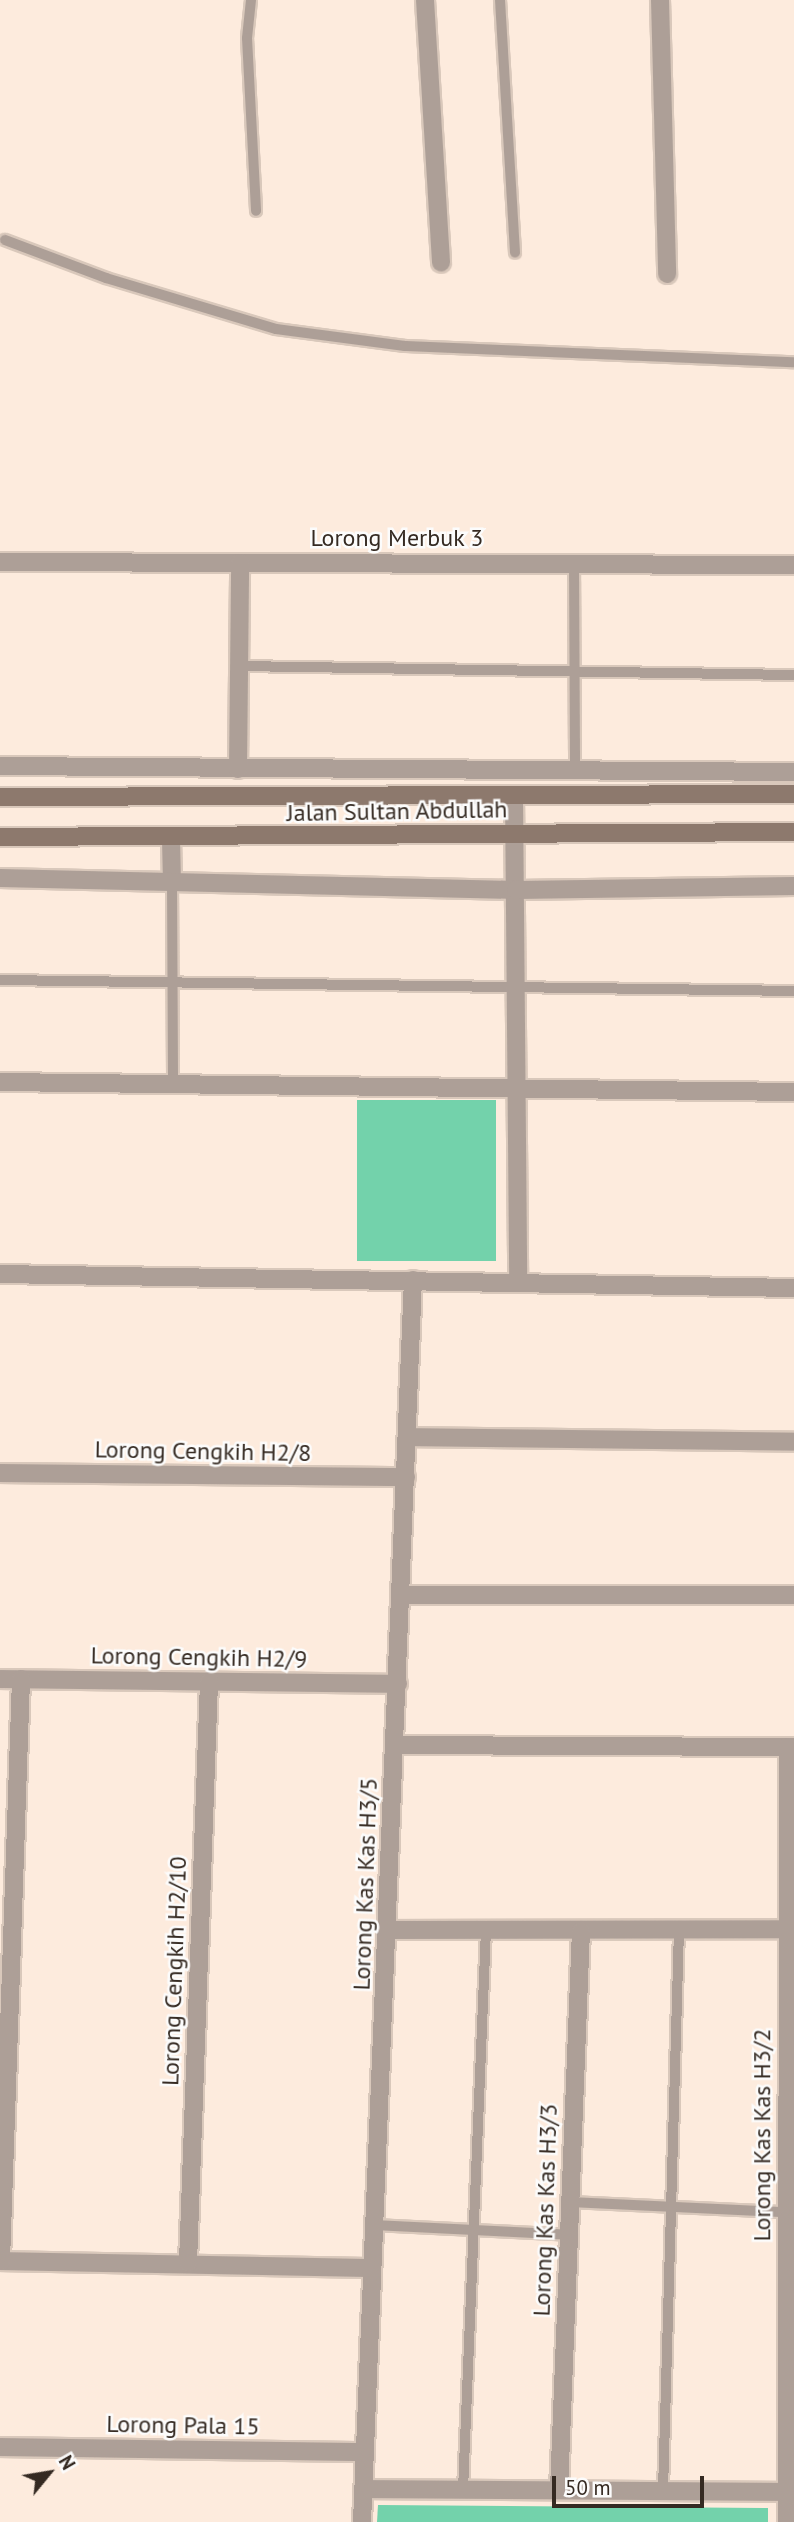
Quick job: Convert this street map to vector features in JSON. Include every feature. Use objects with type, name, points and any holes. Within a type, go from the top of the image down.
[{"type":"main road","name":"Jalan Sultan Abdullah","points":[[0,797],[794,794]]},
{"type":"main road","name":"Jalan Sultan Abdullah","points":[[0,836],[171,839],[794,832]]},
{"type":"street","points":[[425,0],[441,263]]},
{"type":"street","points":[[660,0],[667,274]]},
{"type":"street","name":"Lorong Merbuk 3","points":[[0,562],[794,565]]},
{"type":"street","points":[[238,769],[240,563]]},
{"type":"street","points":[[0,766],[794,772]]},
{"type":"street","points":[[514,796],[518,1282]]},
{"type":"street","points":[[171,839],[172,882]]},
{"type":"street","points":[[0,878],[516,890],[794,886]]},
{"type":"street","points":[[0,1082],[794,1092]]},
{"type":"street","points":[[0,1274],[794,1288]]},
{"type":"street","name":"Lorong Kas Kas H3/5","points":[[362,2522],[389,1930],[413,1280]]},
{"type":"street","points":[[409,1437],[794,1442]]},
{"type":"street","name":"Lorong Cengkih H2/8","points":[[0,1473],[406,1477]]},
{"type":"street","points":[[402,1595],[794,1595]]},
{"type":"street","name":"Lorong Cengkih H2/9","points":[[0,1679],[397,1684]]},
{"type":"street","points":[[21,1679],[6,1917],[0,2261],[372,2269]]},
{"type":"street","name":"Lorong Cengkih H2/10","points":[[188,2263],[209,1681]]},
{"type":"street","points":[[395,1745],[791,1747]]},
{"type":"street","name":"Lorong Kas Kas H3/2","points":[[790,2517],[787,2492],[790,2239],[786,2212],[786,1928],[791,1747]]},
{"type":"street","points":[[389,1930],[786,1928]]},
{"type":"street","name":"Lorong Kas Kas H3/3","points":[[559,2490],[580,1931]]},
{"type":"street","name":"Lorong Pala 15","points":[[0,2446],[365,2452]]},
{"type":"street","points":[[364,2489],[787,2492]]},
{"type":"lane","points":[[251,0],[247,38],[256,211]]},
{"type":"lane","points":[[500,0],[515,253]]},
{"type":"lane","points":[[5,240],[106,278],[276,329],[405,346],[794,362]]},
{"type":"lane","points":[[574,563],[575,770]]},
{"type":"lane","points":[[239,666],[794,675]]},
{"type":"lane","points":[[172,882],[173,1084]]},
{"type":"lane","points":[[0,980],[516,985],[794,991]]},
{"type":"lane","points":[[463,2490],[486,1930]]},
{"type":"lane","points":[[663,2491],[679,1930]]},
{"type":"lane","points":[[570,2202],[786,2212]]},
{"type":"lane","points":[[374,2225],[569,2235]]},
{"type":"green space","points":[[357,1100],[496,1100],[496,1261],[357,1261]]},
{"type":"green space","points":[[378,2505],[768,2508],[768,2522],[377,2522]]}]
